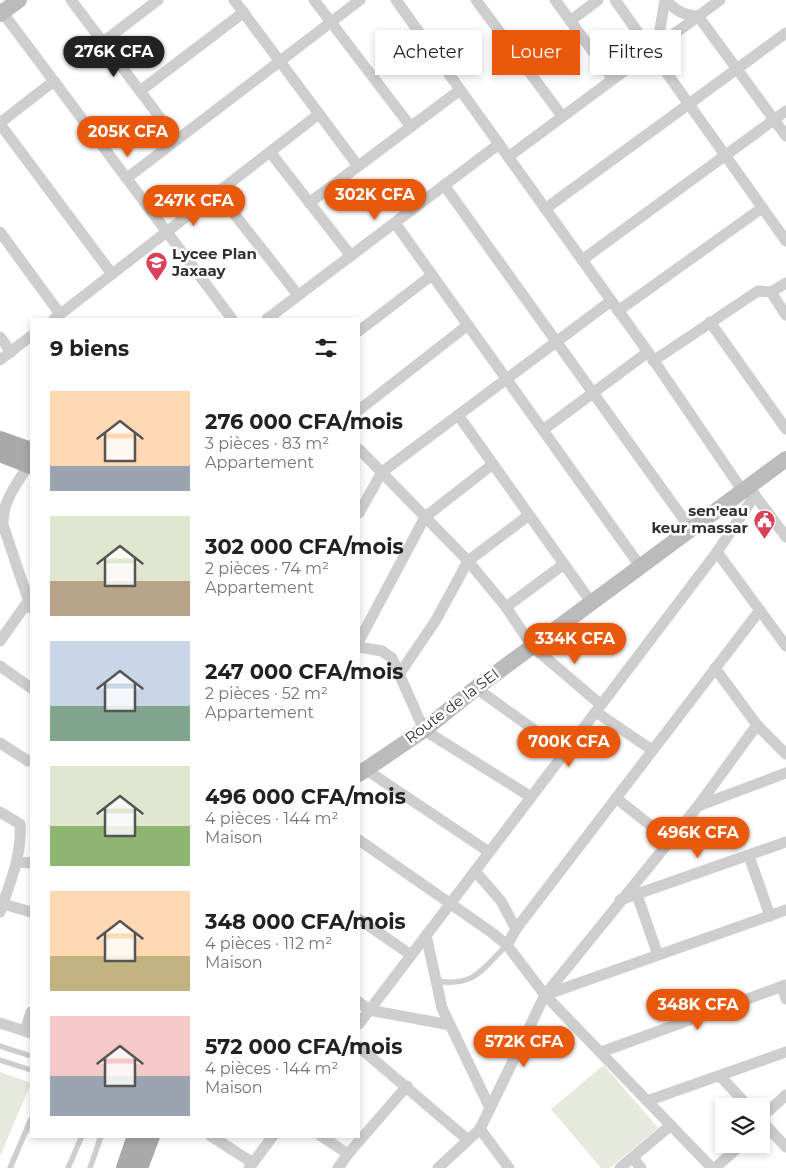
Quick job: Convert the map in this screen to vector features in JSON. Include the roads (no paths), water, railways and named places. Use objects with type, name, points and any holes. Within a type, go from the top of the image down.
[{"type":"main road","points":[[0,440],[30,460]]},
{"type":"main road","points":[[0,453],[30,460]]},
{"type":"main road","points":[[136,1138],[137,1167]]},
{"type":"main road","points":[[137,1167],[150,1138]]},
{"type":"street","points":[[19,0],[1,12],[231,318]]},
{"type":"street","points":[[71,0],[177,140]]},
{"type":"street","points":[[102,42],[158,0]]},
{"type":"street","points":[[234,0],[358,166]]},
{"type":"street","points":[[314,0],[411,127]]},
{"type":"street","points":[[127,178],[360,0]]},
{"type":"street","points":[[396,0],[651,357],[748,490],[786,537]]},
{"type":"street","points":[[476,0],[562,116]]},
{"type":"street","points":[[556,0],[613,79]]},
{"type":"street","points":[[570,21],[598,0]]},
{"type":"street","points":[[615,0],[639,30]]},
{"type":"street","points":[[658,30],[665,0],[677,11],[687,15],[698,16],[786,136]]},
{"type":"street","points":[[679,30],[720,0]]},
{"type":"street","points":[[140,91],[244,12]]},
{"type":"street","points":[[545,209],[786,33]]},
{"type":"street","points":[[508,157],[618,75]]},
{"type":"street","points":[[670,75],[688,105],[786,241]]},
{"type":"street","points":[[54,81],[0,123],[112,274]]},
{"type":"street","points":[[310,203],[460,90]]},
{"type":"street","points":[[582,260],[786,111]]},
{"type":"street","points":[[0,232],[57,316],[319,114]]},
{"type":"street","points":[[268,318],[499,144]]},
{"type":"street","points":[[270,152],[351,256]]},
{"type":"street","points":[[444,186],[690,528]]},
{"type":"street","points":[[217,192],[298,295]]},
{"type":"street","points":[[618,311],[762,208]]},
{"type":"street","points":[[394,223],[640,566]]},
{"type":"street","points":[[360,330],[432,275]]},
{"type":"street","points":[[543,430],[593,393],[710,322],[758,290],[771,292],[786,283]]},
{"type":"street","points":[[771,292],[786,315]]},
{"type":"street","points":[[360,511],[382,472],[611,301]]},
{"type":"street","points":[[710,322],[786,430]]},
{"type":"street","points":[[360,409],[468,325]]},
{"type":"street","points":[[0,337],[11,352]]},
{"type":"street","points":[[0,360],[30,337]]},
{"type":"street","points":[[458,415],[591,602]]},
{"type":"street","points":[[360,450],[468,561],[506,607],[532,646],[598,708],[652,750]]},
{"type":"street","name":"Route de la SEI","points":[[361,770],[424,730],[476,688],[690,528],[748,490],[786,458]]},
{"type":"street","points":[[0,641],[30,604],[2,527],[4,505],[30,460]]},
{"type":"street","points":[[360,639],[426,517],[493,464]]},
{"type":"street","points":[[360,1023],[717,552],[748,490]]},
{"type":"street","points":[[400,674],[436,620],[468,561],[530,515]]},
{"type":"street","points":[[717,552],[786,646]]},
{"type":"street","points":[[506,607],[564,564]]},
{"type":"street","points":[[507,945],[516,929],[760,610]]},
{"type":"street","points":[[360,646],[386,653],[400,674],[424,730],[531,797]]},
{"type":"street","points":[[0,666],[30,687]]},
{"type":"street","points":[[715,668],[757,725],[786,754]]},
{"type":"street","points":[[476,688],[565,752]]},
{"type":"street","points":[[438,1168],[480,1129],[545,995],[619,901],[698,806],[757,725]]},
{"type":"street","points":[[0,743],[28,761]]},
{"type":"street","points":[[361,770],[489,852]]},
{"type":"street","points":[[698,806],[786,773]]},
{"type":"street","points":[[616,798],[670,840]]},
{"type":"street","points":[[0,812],[20,824],[18,862],[3,890],[1,908],[30,912]]},
{"type":"street","points":[[360,841],[507,945],[545,995],[714,1168],[732,1153]]},
{"type":"street","points":[[619,901],[786,842]]},
{"type":"street","points":[[749,856],[770,916]]},
{"type":"street","points":[[18,862],[30,863]]},
{"type":"street","points":[[475,871],[501,901],[516,929]]},
{"type":"street","points":[[637,895],[658,956]]},
{"type":"street","points":[[545,995],[786,910]]},
{"type":"street","points":[[360,920],[411,956]]},
{"type":"street","points":[[426,935],[434,981],[442,1008],[490,1108]]},
{"type":"street","points":[[601,1052],[784,985],[786,999]]},
{"type":"street","points":[[360,1003],[369,1010],[450,1025]]},
{"type":"street","points":[[0,1023],[28,1032],[30,1019]]},
{"type":"street","points":[[360,1048],[468,1140]]},
{"type":"street","points":[[647,1101],[785,1053]]},
{"type":"street","points":[[720,1076],[741,1098]]},
{"type":"street","points":[[338,1168],[407,1086]]},
{"type":"street","points":[[770,1113],[786,1095]]},
{"type":"street","points":[[620,1168],[671,1125]]},
{"type":"street","points":[[480,1129],[509,1168]]},
{"type":"street","points":[[770,1130],[786,1147]]},
{"type":"street","points":[[214,1138],[251,1166],[272,1138]]},
{"type":"street","points":[[324,1138],[348,1154]]},
{"type":"street","points":[[633,1158],[641,1168]]},
{"type":"lane","points":[[434,981],[451,984],[464,982],[474,977],[507,945]]},
{"type":"lane","points":[[0,1046],[30,1056]]},
{"type":"lane","points":[[0,1060],[30,1070]]},
{"type":"lane","points":[[10,1168],[30,1121]]},
{"type":"lane","points":[[68,1168],[81,1138]]},
{"type":"lane","points":[[90,1168],[101,1138]]},
{"type":"place","name":"Lycee Plan Jaxaay","points":[[156,282]]},
{"type":"place","name":"sen'eau keur massar","points":[[764,539]]}]
